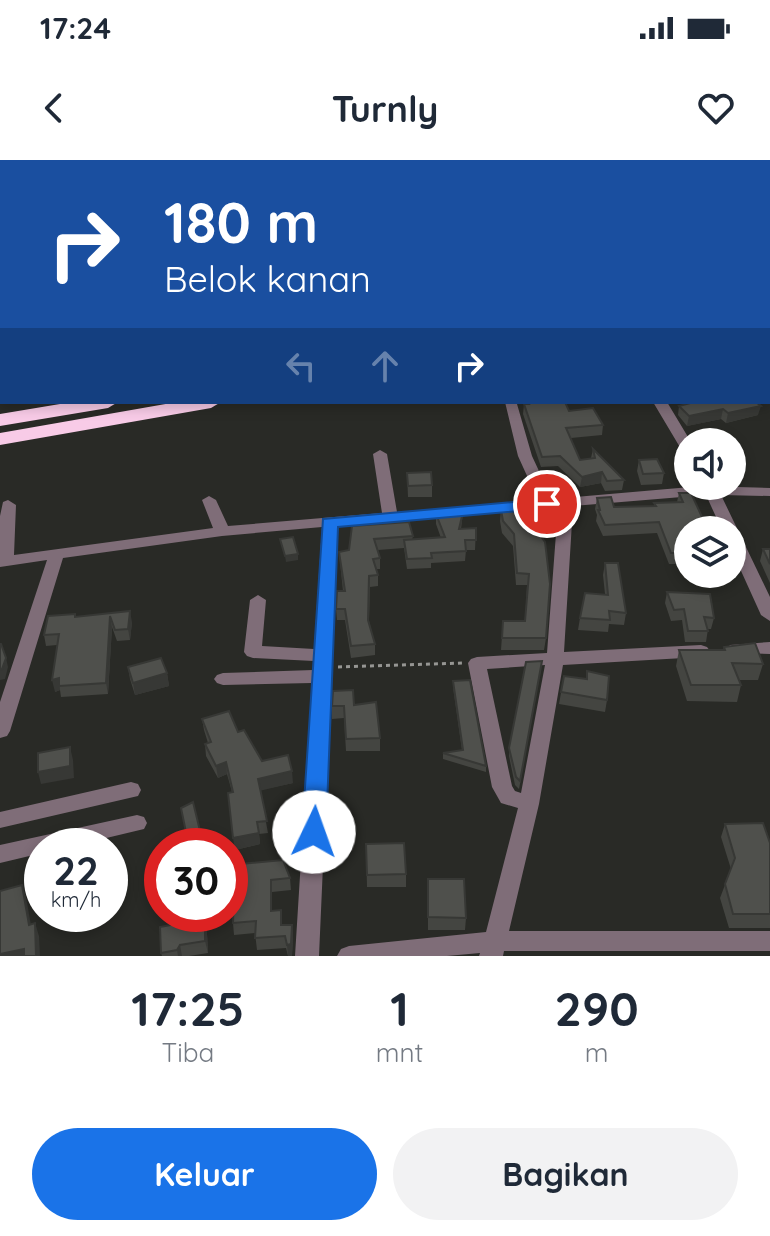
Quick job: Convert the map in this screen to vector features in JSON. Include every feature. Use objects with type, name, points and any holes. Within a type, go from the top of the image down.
[{"type":"highway","points":[[0,420],[96,404]]},
{"type":"highway","points":[[0,439],[200,404]]},
{"type":"street","points":[[510,404],[525,456],[547,504]]},
{"type":"street","points":[[668,407],[678,428]]},
{"type":"street","points":[[380,454],[390,517]]},
{"type":"street","points":[[746,490],[770,492]]},
{"type":"street","points":[[8,505],[3,561],[222,531],[674,492]]},
{"type":"street","points":[[209,500],[222,531]]},
{"type":"street","points":[[493,949],[529,804],[555,659],[566,503]]},
{"type":"street","points":[[307,956],[330,522]]},
{"type":"street","points":[[0,731],[3,712],[56,556]]},
{"type":"street","points":[[746,564],[770,615]]},
{"type":"street","points":[[258,600],[253,652],[322,666]]},
{"type":"street","points":[[529,804],[508,797],[502,787],[477,663],[770,648]]},
{"type":"street","points":[[223,679],[322,666]]},
{"type":"street","points":[[0,820],[131,790]]},
{"type":"street","points":[[0,854],[137,823]]},
{"type":"street","points":[[349,956],[770,941]]},
{"type":"path","points":[[322,666],[477,663]]},
{"type":"building","points":[[524,404],[566,404],[569,411],[593,408],[603,425],[566,428],[580,460],[595,458],[593,449],[624,480],[607,481],[602,472],[582,477],[560,456],[542,457]]},
{"type":"building","points":[[758,404],[761,406],[689,416],[679,406]]},
{"type":"building","points":[[657,459],[664,473],[643,474],[639,460]]},
{"type":"building","points":[[431,472],[432,485],[408,486],[407,473]]},
{"type":"building","points":[[611,497],[614,507],[694,500],[702,516],[674,516],[674,553],[671,553],[659,522],[605,525],[598,510],[597,498]]},
{"type":"building","points":[[526,506],[529,520],[545,542],[550,584],[546,638],[502,638],[503,621],[525,621],[529,574],[517,573],[514,534],[503,521],[501,510]]},
{"type":"building","points":[[463,512],[459,529],[476,528],[476,540],[465,540],[466,551],[431,553],[432,558],[407,559],[404,540],[445,537],[436,514]]},
{"type":"building","points":[[409,522],[413,536],[374,539],[380,558],[373,559],[378,575],[369,576],[368,620],[375,644],[351,646],[345,609],[336,609],[337,591],[345,591],[339,552],[349,550],[352,526]]},
{"type":"building","points":[[293,537],[298,554],[285,556],[280,539]]},
{"type":"building","points":[[763,549],[770,549],[770,564]]},
{"type":"building","points":[[605,563],[618,563],[626,613],[609,611],[610,620],[580,618],[585,593],[608,595]]},
{"type":"building","points":[[667,592],[710,594],[714,618],[704,617],[708,631],[688,631],[684,609],[674,610]]},
{"type":"building","points":[[130,611],[128,629],[115,630],[110,616],[106,683],[59,686],[59,678],[52,680],[59,634],[44,635],[48,616],[75,614],[75,617]]},
{"type":"building","points":[[755,643],[763,664],[732,663],[741,685],[691,685],[679,650],[725,650],[724,647]]},
{"type":"building","points":[[0,644],[6,658],[0,670]]},
{"type":"building","points":[[161,658],[167,673],[133,683],[128,667]]},
{"type":"building","points":[[542,661],[520,781],[516,777],[509,748],[526,662]]},
{"type":"building","points":[[587,671],[609,676],[607,700],[561,692],[564,676],[587,679]]},
{"type":"building","points":[[470,680],[486,766],[443,753],[463,750],[453,681]]},
{"type":"building","points":[[353,690],[354,705],[376,702],[380,738],[346,739],[344,706],[332,706],[333,691]]},
{"type":"building","points":[[229,711],[238,732],[244,730],[262,761],[288,755],[292,771],[258,779],[267,821],[257,822],[259,833],[248,835],[248,828],[232,828],[228,793],[233,792],[226,762],[216,766],[205,744],[211,742],[202,719]]},
{"type":"building","points":[[70,747],[70,766],[38,772],[38,753]]},
{"type":"building","points":[[193,802],[199,828],[185,828],[181,808]]},
{"type":"building","points":[[327,818],[339,818],[339,844],[326,844]]},
{"type":"building","points":[[763,823],[770,843],[770,914],[733,914],[725,884],[735,858],[725,824]]},
{"type":"building","points":[[404,843],[406,874],[367,875],[366,844]]},
{"type":"building","points":[[283,860],[290,878],[271,880],[271,911],[281,910],[281,925],[292,925],[291,944],[287,945],[285,936],[255,938],[256,921],[248,922],[248,863]]},
{"type":"building","points":[[428,879],[464,879],[466,918],[428,917]]},
{"type":"building","points":[[22,885],[24,932],[35,932],[36,956],[24,956],[24,949],[0,954],[0,891]]},
{"type":"building","points":[[160,932],[205,932],[205,941],[180,945],[177,950],[161,953]]},
{"type":"route","points":[[314,832],[330,522],[547,504]]}]
